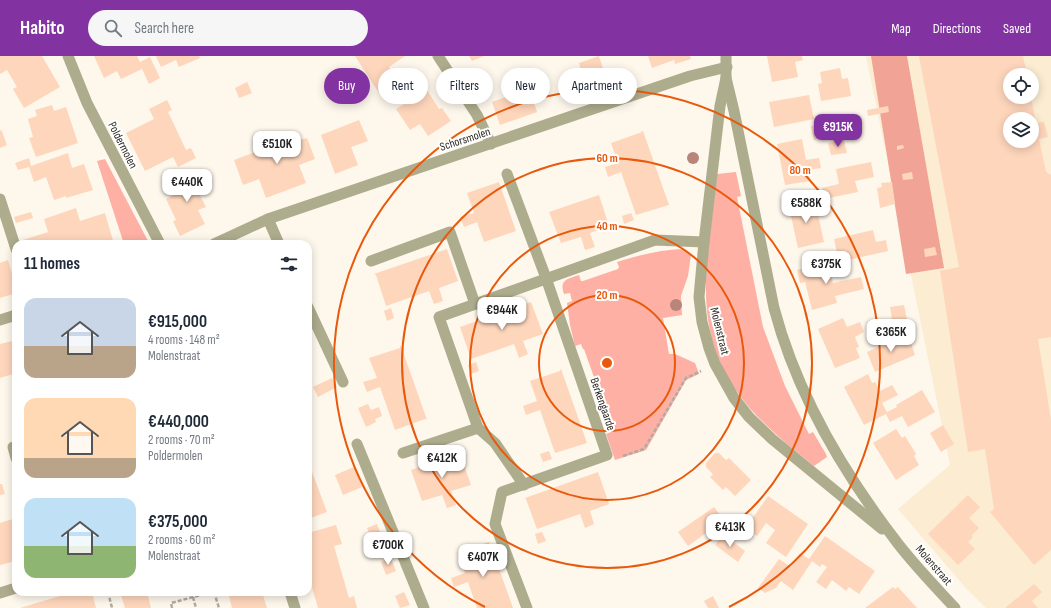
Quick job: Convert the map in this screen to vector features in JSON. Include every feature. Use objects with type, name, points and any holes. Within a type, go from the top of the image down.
[{"type":"street","name":"Poldermolen","points":[[68,56],[88,103],[158,240]]},
{"type":"street","points":[[438,56],[477,115],[491,144]]},
{"type":"street","name":"Schorsmolen","points":[[223,240],[268,219],[690,76],[726,67]]},
{"type":"street","name":"Molenstraat","points":[[726,67],[704,242],[699,297],[702,322],[709,348],[715,364],[734,398],[749,417],[778,444],[893,538]]},
{"type":"street","name":"Molenstraat","points":[[726,67],[774,308],[781,336],[790,361],[802,389],[855,485],[893,538],[954,608]]},
{"type":"street","name":"Berkengaarde","points":[[507,174],[546,278],[607,455]]},
{"type":"street","points":[[1,203],[13,240]]},
{"type":"street","points":[[268,219],[277,240]]},
{"type":"street","points":[[371,261],[450,232],[475,304]]},
{"type":"street","points":[[524,485],[496,443],[478,428],[439,317],[655,240],[704,242]]},
{"type":"street","points":[[0,320],[12,316]]},
{"type":"street","points":[[312,316],[343,382]]},
{"type":"street","points":[[404,454],[478,428]]},
{"type":"street","points":[[357,444],[424,608]]},
{"type":"street","points":[[527,608],[495,524],[502,492],[607,455]]},
{"type":"street","points":[[0,593],[12,589]]},
{"type":"street","points":[[291,596],[295,608]]},
{"type":"path","points":[[607,455],[616,458],[644,449],[686,378],[715,364]]},
{"type":"path","points":[[109,596],[112,608]]},
{"type":"path","points":[[172,608],[170,603],[197,596]]},
{"type":"path","points":[[214,596],[219,608]]},
{"type":"path","points":[[193,597],[196,608]]},
{"type":"shaded area","points":[[866,56],[1051,56],[1051,608],[986,608],[965,587],[898,509],[950,465]]},
{"type":"shaded area","points":[[871,56],[907,56],[944,268],[906,274]]},
{"type":"shaded area","points":[[105,159],[147,240],[123,240],[97,161]]},
{"type":"shaded area","points":[[736,172],[741,196],[737,197],[763,327],[785,386],[809,434],[813,432],[827,457],[814,466],[769,428],[750,408],[734,388],[721,365],[712,340],[707,312],[706,280],[717,174]]},
{"type":"shaded area","points":[[683,249],[691,255],[688,276],[681,296],[682,315],[663,318],[669,354],[675,354],[695,363],[699,374],[686,380],[646,450],[615,460],[606,434],[613,431],[584,349],[581,344],[575,346],[567,303],[572,301],[570,293],[564,294],[563,283],[568,279],[579,275],[581,281],[583,281],[618,269],[619,267],[617,262],[633,257]]},
{"type":"building","points":[[0,56],[42,56],[60,87],[24,108],[13,89],[17,87],[7,70],[0,74]]},
{"type":"building","points":[[94,56],[137,56],[140,62],[150,57],[160,78],[149,84],[142,69],[121,79],[117,71],[104,78]]},
{"type":"building","points":[[156,56],[199,56],[200,58],[179,67],[176,60],[161,67]]},
{"type":"building","points":[[355,56],[405,56],[390,68],[378,68],[378,91],[370,79],[370,68],[363,68]]},
{"type":"building","points":[[469,56],[484,56],[472,61]]},
{"type":"building","points":[[599,56],[603,68],[580,68],[579,63]]},
{"type":"building","points":[[648,56],[690,56],[691,59],[675,64],[674,60],[652,68]]},
{"type":"building","points":[[767,56],[802,56],[803,60],[795,62],[798,77],[772,82]]},
{"type":"building","points":[[919,56],[1023,56],[1026,68],[1003,68],[1003,104],[1032,104],[1034,112],[1003,112],[1003,148],[1039,148],[1039,139],[1046,172],[1051,175],[1051,337],[1038,339],[1051,420],[1051,550],[1034,565],[990,512],[994,509],[985,449],[968,452],[940,271],[959,267]]},
{"type":"building","points":[[840,68],[842,79],[848,78],[851,96],[821,101],[818,84],[822,83],[820,72]]},
{"type":"building","points":[[247,82],[252,93],[239,98],[235,88]]},
{"type":"building","points":[[428,92],[439,109],[442,108],[451,121],[428,136],[420,124],[410,130],[396,109],[404,104],[428,104]]},
{"type":"building","points":[[809,95],[814,119],[774,127],[769,102]]},
{"type":"building","points":[[501,99],[501,104],[534,104],[537,112],[500,125],[493,102]]},
{"type":"building","points":[[167,100],[172,110],[168,112],[186,150],[191,148],[196,158],[178,167],[173,157],[145,171],[126,133],[154,119],[149,109]]},
{"type":"building","points":[[52,105],[54,111],[66,107],[78,143],[36,157],[29,138],[33,137],[28,119],[37,116],[35,110]]},
{"type":"building","points":[[888,106],[889,112],[868,116],[867,110]]},
{"type":"building","points":[[359,120],[368,141],[351,147],[358,165],[335,174],[321,135]]},
{"type":"building","points":[[1044,122],[1048,137],[1039,139],[1039,123]]},
{"type":"building","points":[[828,123],[831,137],[814,140],[811,126]]},
{"type":"building","points":[[1,129],[7,145],[0,148],[0,132]]},
{"type":"building","points":[[641,131],[643,131],[669,205],[636,215],[621,172],[608,177],[605,167],[618,163],[611,143],[642,132]]},
{"type":"building","points":[[294,133],[297,141],[307,138],[315,159],[299,165],[306,183],[266,198],[259,179],[243,185],[234,160],[269,147],[267,143]]},
{"type":"building","points":[[802,139],[806,160],[819,158],[821,168],[808,170],[810,181],[785,185],[777,144]]},
{"type":"building","points":[[844,140],[847,153],[831,155],[828,143]]},
{"type":"building","points":[[903,145],[904,148],[897,150],[897,146]]},
{"type":"building","points":[[68,153],[72,168],[84,164],[93,190],[54,200],[46,177],[34,182],[29,167],[18,170],[15,163],[29,158],[31,166]]},
{"type":"building","points":[[871,162],[874,177],[855,181],[858,192],[824,199],[822,188],[839,184],[836,169]]},
{"type":"building","points":[[199,169],[205,181],[195,186],[206,207],[198,210],[205,224],[180,236],[173,221],[176,220],[166,199],[178,193],[173,182]]},
{"type":"building","points":[[912,172],[913,179],[903,180],[902,174]]},
{"type":"building","points":[[499,182],[516,231],[484,242],[477,222],[464,227],[460,217],[474,213],[467,193]]},
{"type":"building","points":[[892,182],[895,204],[880,208],[877,188],[882,187],[881,183]]},
{"type":"building","points":[[599,195],[609,226],[590,233],[595,247],[585,250],[581,237],[561,243],[549,212]]},
{"type":"building","points":[[815,201],[824,242],[798,248],[789,207]]},
{"type":"building","points":[[76,208],[80,221],[105,213],[113,240],[23,240],[48,232],[44,219]]},
{"type":"building","points":[[31,212],[33,218],[16,223],[14,217]]},
{"type":"building","points":[[631,213],[634,220],[624,224],[622,216]]},
{"type":"building","points":[[873,230],[876,242],[886,240],[888,251],[839,262],[834,239]]},
{"type":"building","points":[[935,247],[937,255],[925,257],[924,249]]},
{"type":"building","points":[[447,249],[458,281],[439,288],[443,301],[434,304],[429,291],[386,306],[376,275],[374,274]]},
{"type":"building","points":[[8,260],[12,274],[12,294],[0,298],[0,263]]},
{"type":"building","points":[[828,262],[833,283],[861,277],[864,289],[835,296],[837,303],[812,310],[805,282],[800,283],[797,270]]},
{"type":"building","points":[[531,302],[543,334],[523,341],[528,354],[519,358],[514,344],[471,359],[460,327]]},
{"type":"building","points":[[904,305],[909,329],[894,332],[890,307]]},
{"type":"building","points":[[391,308],[394,318],[387,321],[384,311]]},
{"type":"building","points":[[843,318],[847,327],[860,322],[864,332],[855,337],[859,347],[856,348],[860,358],[835,368],[818,329]]},
{"type":"building","points":[[908,334],[915,355],[875,372],[867,352]]},
{"type":"building","points":[[12,341],[12,374],[0,378],[0,344]]},
{"type":"building","points":[[400,346],[427,420],[425,419],[395,430],[380,387],[367,392],[363,382],[377,378],[369,358],[400,348]]},
{"type":"building","points":[[476,362],[479,371],[471,374],[468,365]]},
{"type":"building","points":[[561,369],[587,443],[555,453],[540,410],[526,415],[523,406],[537,401],[530,381],[560,371]]},
{"type":"building","points":[[868,374],[872,383],[875,382],[880,391],[892,385],[898,395],[882,403],[887,412],[922,390],[935,412],[908,427],[902,416],[890,422],[886,414],[864,425],[844,387]]},
{"type":"building","points":[[332,378],[337,387],[318,397],[313,387]]},
{"type":"building","points":[[368,404],[371,410],[379,407],[382,416],[375,419],[376,422],[366,427],[358,408]]},
{"type":"building","points":[[943,425],[954,444],[941,452],[930,433]]},
{"type":"building","points":[[896,429],[902,438],[905,436],[916,454],[914,456],[919,465],[896,480],[873,443]]},
{"type":"building","points":[[549,451],[552,459],[543,462],[540,454]]},
{"type":"building","points":[[461,452],[460,454],[471,485],[451,491],[456,505],[447,508],[442,495],[422,501],[411,470]]},
{"type":"building","points":[[715,453],[719,453],[726,460],[729,458],[751,480],[735,496],[726,487],[723,490],[710,477],[713,474],[706,467],[706,463]]},
{"type":"building","points":[[354,467],[362,487],[343,495],[335,475]]},
{"type":"building","points":[[312,472],[327,512],[312,518]]},
{"type":"building","points":[[598,472],[609,504],[590,511],[594,524],[585,528],[580,514],[537,529],[525,498]]},
{"type":"building","points":[[0,484],[2,484],[5,494],[0,495]]},
{"type":"building","points":[[968,495],[980,507],[969,518],[979,528],[971,536],[973,537],[968,542],[975,549],[958,565],[928,534]]},
{"type":"building","points":[[768,496],[808,524],[786,557],[766,543],[775,530],[766,523],[757,536],[746,528]]},
{"type":"building","points":[[714,507],[724,520],[688,546],[678,532]]},
{"type":"building","points":[[12,519],[12,562],[0,565],[0,523]]},
{"type":"building","points":[[377,524],[382,537],[372,540],[367,528]]},
{"type":"building","points":[[336,525],[342,544],[334,546],[349,598],[354,596],[357,608],[318,608],[312,588],[312,532]]},
{"type":"building","points":[[542,532],[546,541],[538,544],[535,534]]},
{"type":"building","points":[[723,534],[745,551],[738,562],[715,545]]},
{"type":"building","points":[[825,536],[875,571],[859,594],[849,587],[846,591],[832,580],[826,589],[816,582],[827,567],[822,564],[820,567],[812,561],[793,590],[781,581],[776,588],[765,593],[758,588],[779,559],[791,567],[800,553],[809,559]]},
{"type":"building","points":[[489,542],[513,608],[477,608],[468,582],[454,587],[451,578],[465,573],[458,553]]},
{"type":"building","points":[[391,558],[396,571],[386,575],[381,562]]},
{"type":"building","points":[[1034,584],[1042,592],[1032,601],[1038,608],[1005,608]]},
{"type":"building","points":[[893,587],[895,589],[898,587],[917,608],[865,608]]},
{"type":"building","points":[[404,592],[410,605],[400,608],[395,596]]},
{"type":"building","points":[[60,596],[93,596],[96,608],[20,608]]},
{"type":"building","points":[[121,596],[148,596],[151,608],[125,608]]},
{"type":"building","points":[[229,596],[263,596],[267,608],[232,608]]},
{"type":"building","points":[[713,596],[719,608],[708,608],[704,601]]}]
